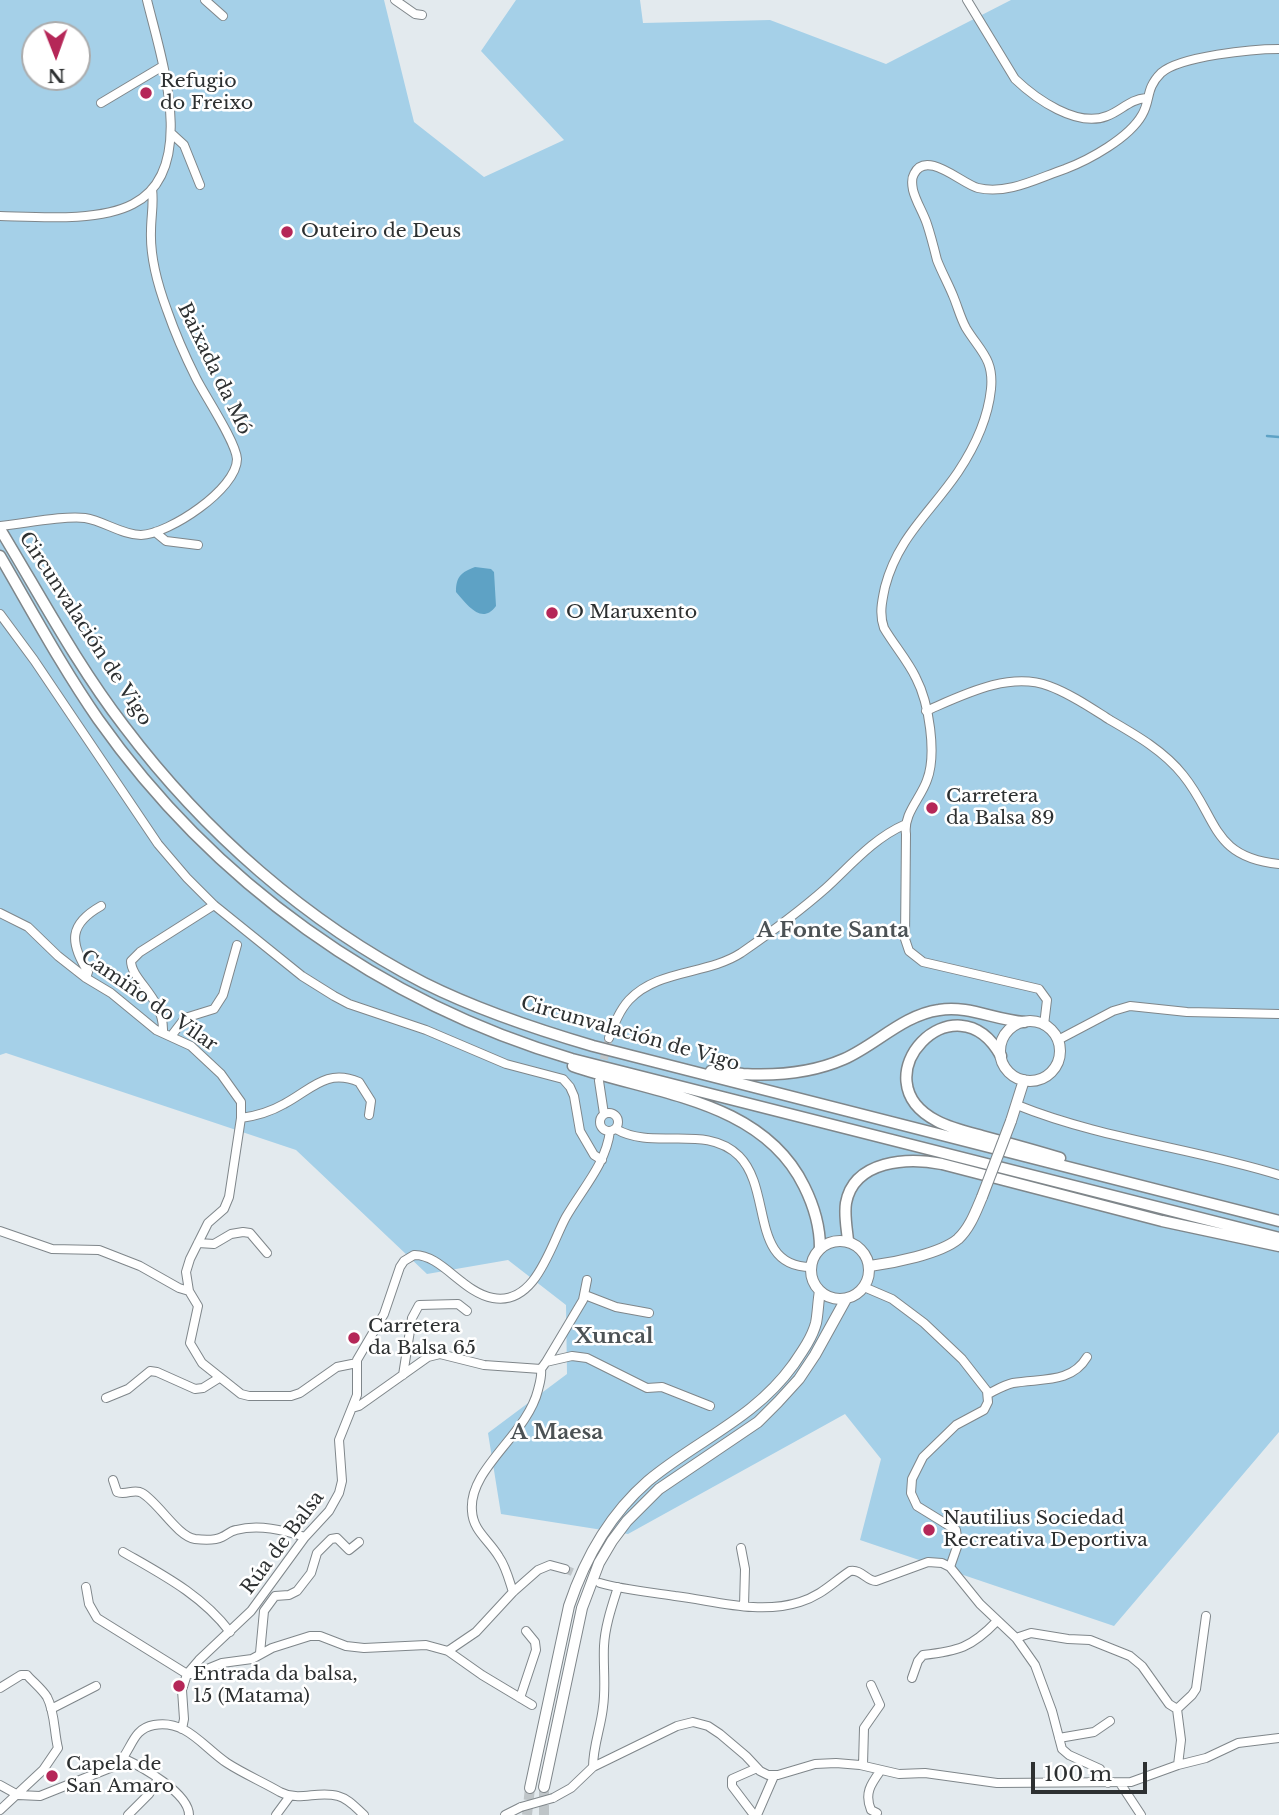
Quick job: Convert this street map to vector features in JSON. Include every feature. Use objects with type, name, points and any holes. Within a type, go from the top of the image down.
[{"type":"highway","name":"Circunvalación de Vigo","points":[[0,527],[75,653],[123,725],[172,785],[231,847],[268,879],[334,929],[385,961],[465,1001],[549,1033],[1279,1221]]},
{"type":"highway","name":"Circunvalación de Vigo","points":[[0,556],[71,677],[122,751],[182,822],[233,872],[281,911],[326,943],[407,992],[486,1030],[550,1052],[1279,1238]]},
{"type":"highway","points":[[695,1072],[778,1075],[820,1068],[858,1052],[896,1028],[935,1010],[954,1008],[1008,1021],[1024,1022]]},
{"type":"highway","points":[[1001,1056],[995,1046],[979,1032],[958,1026],[938,1029],[920,1041],[911,1055],[906,1071],[909,1091],[917,1105],[937,1121],[1067,1160],[1090,1173]]},
{"type":"highway","points":[[550,1052],[564,1063],[590,1072],[676,1095],[722,1111],[762,1135],[790,1163],[800,1178],[814,1210],[820,1248]]},
{"type":"highway","points":[[848,1241],[846,1204],[855,1184],[864,1174],[883,1164],[916,1161],[942,1164],[1162,1221],[1279,1245]]},
{"type":"main road","points":[[1024,1022],[1044,1025],[1058,1040],[1059,1057],[1051,1072],[1036,1080],[1024,1080],[1012,1074],[1001,1056],[1004,1038],[1012,1028],[1024,1022]]},
{"type":"main road","points":[[870,1266],[925,1254],[947,1246],[967,1228],[1011,1121],[1024,1080]]},
{"type":"main road","points":[[848,1241],[862,1250],[870,1266],[870,1274],[864,1287],[853,1297],[832,1298],[820,1291],[812,1278],[811,1267],[820,1248],[828,1243],[848,1241]]},
{"type":"main road","points":[[530,1788],[569,1606],[592,1549],[624,1506],[648,1481],[737,1421],[787,1373],[811,1336],[816,1322],[820,1291]]},
{"type":"main road","points":[[544,1787],[582,1608],[599,1563],[612,1541],[642,1504],[659,1489],[758,1422],[778,1402],[799,1379],[815,1355],[846,1299]]},
{"type":"street","points":[[0,216],[63,218],[104,212],[131,205],[152,189],[161,175],[172,134],[163,66],[147,0]]},
{"type":"street","points":[[205,0],[223,16]]},
{"type":"street","points":[[395,0],[415,14],[422,15]]},
{"type":"street","points":[[967,0],[1015,79],[1050,104],[1089,120],[1111,115],[1131,102],[1146,98]]},
{"type":"street","points":[[609,1038],[619,1014],[639,992],[657,982],[719,964],[740,953],[814,898],[878,841],[904,825],[927,780],[932,763],[926,711],[917,679],[880,619],[883,596],[898,551],[913,527],[959,471],[980,432],[988,408],[991,372],[983,349],[966,327],[938,262],[912,186],[914,173],[923,166],[936,165],[981,189],[1001,190],[1016,186],[1082,163],[1131,130],[1144,113],[1151,85],[1169,67],[1212,56],[1279,49]]},
{"type":"street","points":[[101,103],[163,66]]},
{"type":"street","points":[[172,134],[184,145],[200,185]]},
{"type":"street","name":"Baixada da Mó","points":[[0,527],[74,517],[88,518],[130,533],[141,535],[155,532],[181,522],[206,502],[233,471],[237,458],[235,449],[191,366],[166,309],[155,265],[151,233],[152,189]]},
{"type":"street","points":[[155,532],[166,541],[198,545]]},
{"type":"street","points":[[0,614],[158,844],[214,905],[279,958],[349,1004],[426,1030],[506,1064],[563,1079],[574,1096],[580,1131],[594,1155],[602,1160]]},
{"type":"street","points":[[926,711],[1009,682],[1037,682],[1061,691],[1117,724],[1169,760],[1193,789],[1211,824],[1227,845],[1247,856],[1279,864]]},
{"type":"street","points":[[904,825],[904,930],[909,951],[923,962],[1039,989],[1047,1000],[1044,1025]]},
{"type":"street","points":[[86,978],[88,972],[80,959],[75,933],[84,915],[101,905]]},
{"type":"street","points":[[163,1031],[162,1015],[131,967],[131,961],[140,952],[214,905]]},
{"type":"street","name":"Camiño do Vilar","points":[[0,913],[28,927],[58,956],[111,993],[156,1030],[172,1035],[191,1046],[221,1074],[241,1102],[229,1197],[224,1209],[208,1223],[186,1272],[189,1291],[198,1306],[190,1343],[202,1363],[241,1394],[291,1396],[300,1393],[337,1367],[357,1363]]},
{"type":"street","points":[[172,1035],[185,1018],[214,1009],[223,995],[237,945]]},
{"type":"street","points":[[1058,1040],[1114,1011],[1130,1006],[1186,1012],[1279,1014]]},
{"type":"street","points":[[241,1118],[268,1112],[325,1078],[336,1076],[359,1082],[371,1101],[369,1115]]},
{"type":"street","points":[[599,1081],[604,1114],[600,1124],[603,1129],[641,1137],[712,1141],[738,1156],[753,1178],[773,1250],[787,1263],[811,1267]]},
{"type":"street","points":[[1017,1105],[1067,1122],[1205,1154],[1279,1175]]},
{"type":"street","points":[[604,1114],[617,1116],[619,1122],[613,1130]]},
{"type":"street","name":"Rúa de Balsa","points":[[187,1674],[244,1620],[305,1537],[329,1511],[339,1493],[342,1481],[339,1440],[358,1390],[358,1357],[384,1314],[400,1267],[410,1256],[419,1255],[426,1257],[464,1285],[493,1298],[508,1297],[522,1290],[545,1264],[565,1218],[602,1160],[613,1130]]},
{"type":"street","points":[[0,1231],[52,1249],[99,1251],[140,1266],[189,1291]]},
{"type":"street","points":[[198,1243],[214,1244],[231,1234],[243,1231],[250,1233],[267,1253]]},
{"type":"street","points":[[513,1592],[499,1557],[476,1527],[471,1503],[481,1474],[526,1420],[536,1400],[543,1366],[585,1295],[587,1280]]},
{"type":"street","points":[[864,1287],[892,1299],[924,1323],[962,1359],[984,1385],[988,1394],[984,1410],[956,1425],[923,1457],[912,1479],[911,1493],[917,1506],[956,1530],[958,1544],[950,1567]]},
{"type":"street","points":[[585,1295],[616,1307],[649,1313]]},
{"type":"street","points":[[403,1375],[416,1307],[450,1303],[458,1304],[467,1311]]},
{"type":"street","points":[[352,1408],[359,1406],[436,1354],[484,1366],[543,1366],[572,1356],[587,1358],[647,1388],[662,1387],[710,1406]]},
{"type":"street","points":[[988,1394],[1011,1384],[1066,1377],[1082,1365],[1087,1357]]},
{"type":"street","points":[[106,1398],[128,1389],[150,1371],[195,1389],[203,1388],[219,1378]]},
{"type":"street","points":[[113,1480],[117,1492],[141,1492],[183,1534],[192,1538],[218,1538],[235,1530],[259,1527],[305,1537]]},
{"type":"street","points":[[263,1596],[289,1595],[297,1591],[311,1573],[317,1553],[331,1539],[337,1538],[349,1550],[359,1542]]},
{"type":"street","points":[[741,1548],[745,1569],[744,1606]]},
{"type":"street","points":[[123,1552],[195,1595],[230,1632]]},
{"type":"street","points":[[600,1583],[744,1606],[772,1606],[798,1603],[832,1587],[850,1570],[859,1571],[872,1581],[928,1562],[942,1563],[950,1567],[980,1604],[1016,1638],[1038,1670],[1065,1752],[1100,1769],[1108,1783]]},
{"type":"street","points":[[448,1651],[476,1632],[513,1592],[544,1567],[556,1566],[565,1569]]},
{"type":"street","points":[[86,1587],[89,1604],[97,1618],[187,1674],[195,1674],[222,1663],[251,1659],[260,1653],[315,1635],[346,1646],[364,1648],[416,1644],[448,1651],[532,1705]]},
{"type":"street","points":[[593,1766],[604,1701],[604,1644],[618,1587]]},
{"type":"street","points":[[260,1653],[264,1611],[279,1594]]},
{"type":"street","points":[[1177,1709],[1196,1689],[1206,1616]]},
{"type":"street","points":[[912,1678],[923,1655],[939,1655],[968,1646],[997,1621]]},
{"type":"street","points":[[520,1698],[537,1650],[535,1642],[526,1631]]},
{"type":"street","points":[[1016,1638],[1026,1634],[1038,1634],[1090,1640],[1110,1647],[1136,1660],[1169,1704],[1177,1709]]},
{"type":"street","points":[[182,1728],[182,1690],[187,1674]]},
{"type":"street","points":[[0,1688],[21,1675],[27,1675],[46,1695],[58,1748],[57,1753],[18,1795],[0,1810]]},
{"type":"street","points":[[863,1765],[864,1728],[880,1705],[871,1685]]},
{"type":"street","points":[[51,1709],[96,1686]]},
{"type":"street","points":[[1177,1709],[1181,1740],[1178,1765]]},
{"type":"street","points":[[1059,1738],[1094,1732],[1110,1721]]},
{"type":"street","points":[[506,1815],[521,1807],[552,1798],[571,1788],[593,1766],[677,1726],[693,1722],[709,1726],[720,1734],[764,1774],[774,1776],[823,1763],[863,1765],[899,1774],[925,1773],[998,1783],[1139,1781],[1178,1765],[1206,1758],[1238,1743],[1279,1738]]},
{"type":"street","points":[[0,1786],[18,1795],[40,1797],[115,1766],[143,1728],[163,1724],[190,1732],[227,1763],[290,1796],[338,1796],[350,1802],[364,1815]]},
{"type":"street","points":[[123,1758],[141,1767],[184,1799],[189,1807],[189,1815]]},
{"type":"street","points":[[757,1768],[732,1779],[732,1786],[756,1815],[774,1776]]},
{"type":"street","points":[[877,1812],[871,1810],[868,1805],[868,1789],[881,1770]]},
{"type":"street","points":[[128,1815],[149,1794],[158,1779]]},
{"type":"street","points":[[1120,1783],[1141,1815]]},
{"type":"street","points":[[276,1815],[290,1796]]},
{"type":"shaded area","points":[[0,0],[384,0],[414,122],[484,177],[564,140],[481,51],[516,0],[640,0],[643,23],[770,20],[886,64],[1011,0],[1279,0],[1279,1432],[1114,1626],[860,1540],[881,1459],[845,1414],[628,1534],[501,1514],[488,1433],[567,1374],[566,1305],[508,1260],[427,1274],[296,1150],[6,1053],[0,1055]]},
{"type":"shaded area","points":[[475,567],[491,569],[494,572],[496,606],[486,614],[475,611],[456,592],[460,576]]},
{"type":"waterway","points":[[1267,436],[1279,437]]},
{"type":"tunnel","points":[[601,1071],[609,1038]]},
{"type":"tunnel","points":[[565,1569],[598,1583]]},
{"type":"tunnel","points":[[544,1787],[544,1815]]},
{"type":"tunnel","points":[[527,1815],[530,1788]]},
{"type":"place","name":"Refugio do Freixo","points":[[146,93]]},
{"type":"place","name":"Outeiro de Deus","points":[[287,232]]},
{"type":"place","name":"O Maruxento","points":[[552,613]]},
{"type":"place","name":"Carretera da Balsa 89","points":[[932,808]]},
{"type":"place","name":"Carretera da Balsa 65","points":[[354,1338]]},
{"type":"place","name":"Nautilius Sociedad Recreativa Deportiva","points":[[929,1530]]},
{"type":"place","name":"Entrada da balsa, 15 (Matama)","points":[[179,1686]]},
{"type":"place","name":"Capela de San Amaro","points":[[52,1776]]},
{"type":"district","name":"A Fonte Santa","points":[[833,931]]},
{"type":"district","name":"Xuncal","points":[[614,1337]]},
{"type":"district","name":"A Maesa","points":[[557,1433]]}]
